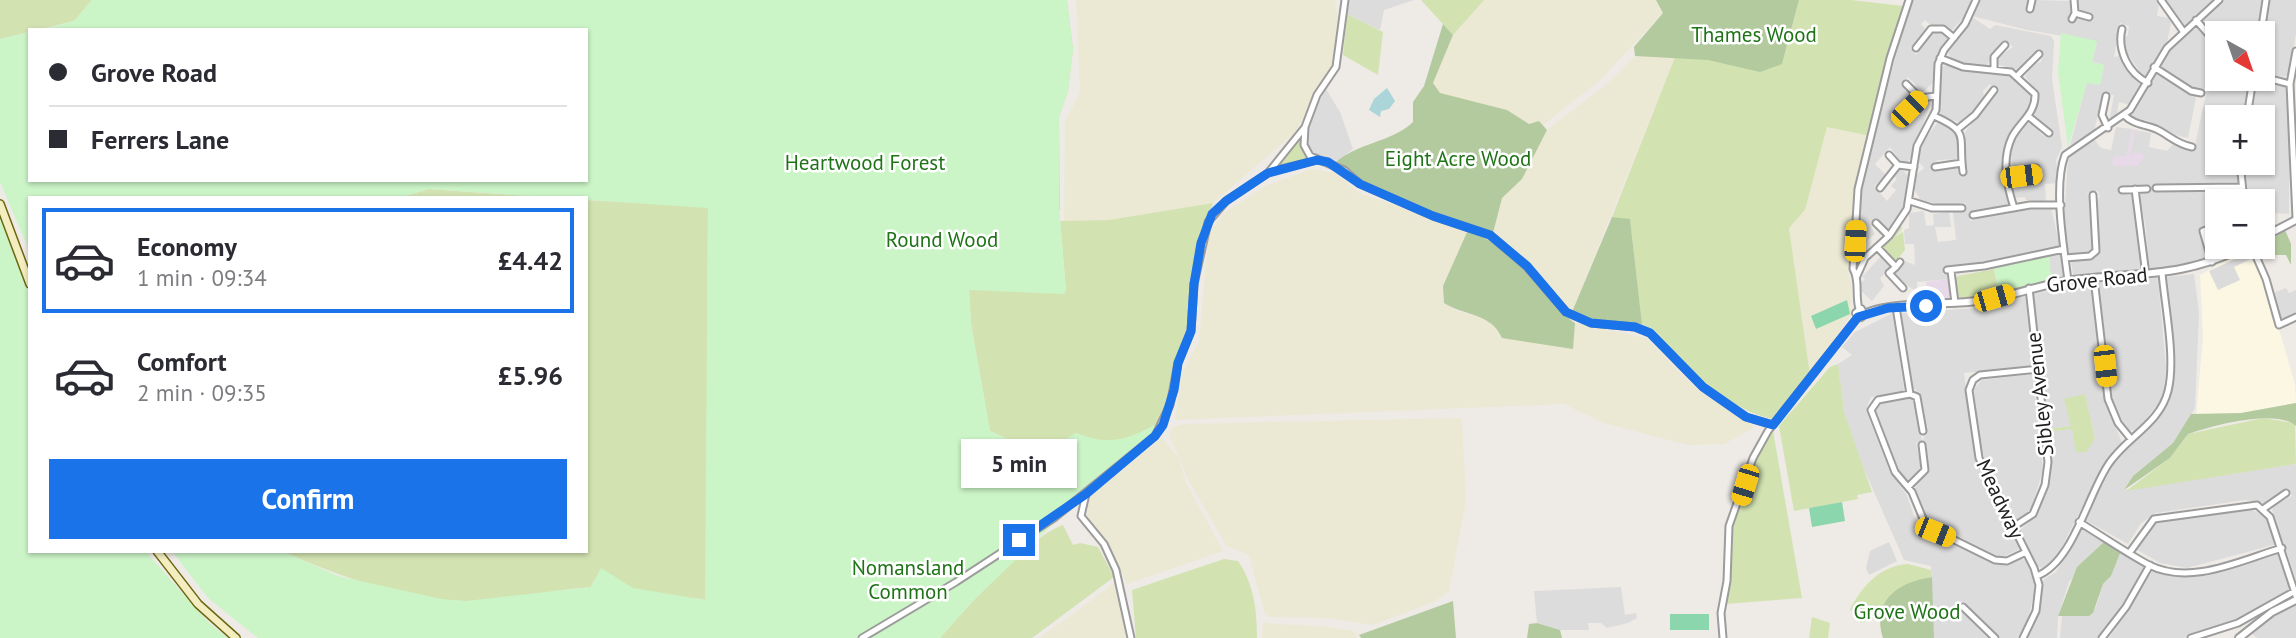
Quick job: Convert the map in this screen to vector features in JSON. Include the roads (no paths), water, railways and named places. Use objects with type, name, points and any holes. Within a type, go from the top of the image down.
[{"type":"main road","points":[[0,204],[28,279]]},
{"type":"main road","points":[[158,553],[198,604],[236,638]]},
{"type":"street","points":[[862,638],[957,582],[1086,494],[1155,436],[1163,425],[1172,398],[1178,363],[1191,331],[1194,284],[1208,222],[1226,201],[1268,173],[1305,128],[1317,95],[1336,67],[1345,0]]},
{"type":"street","points":[[1857,276],[1853,270],[1858,189],[1890,58],[1909,0]]},
{"type":"street","points":[[1723,638],[1721,613],[1727,581],[1729,526],[1753,458],[1773,425],[1861,313],[1856,295],[1857,276],[1865,258],[1889,236],[1910,201],[1919,140],[1934,116],[1940,58],[1976,0]]},
{"type":"street","points":[[2030,9],[2032,0]]},
{"type":"street","points":[[2074,0],[2074,16],[2089,17]]},
{"type":"street","points":[[2161,0],[2183,32]]},
{"type":"street","points":[[2068,281],[2061,205],[2065,155],[2124,116],[2148,83],[2154,67],[2183,32],[2219,0]]},
{"type":"street","points":[[2263,21],[2266,0]]},
{"type":"street","points":[[2196,20],[2205,30]]},
{"type":"street","points":[[1924,23],[1931,29],[1943,29],[1954,38]]},
{"type":"street","points":[[1916,48],[1931,29]]},
{"type":"street","points":[[2122,29],[2121,52],[2136,75],[2148,83]]},
{"type":"street","points":[[1993,68],[1994,57],[2006,45]]},
{"type":"street","points":[[2275,230],[2296,219],[2290,84],[2296,51]]},
{"type":"street","points":[[2018,75],[2039,54]]},
{"type":"street","points":[[1940,58],[1963,67],[1993,68],[2018,75],[2035,94],[2035,101],[2028,116],[2011,141],[2006,178],[2014,208]]},
{"type":"street","points":[[2154,67],[2191,91],[2201,93]]},
{"type":"street","points":[[2275,80],[2290,84]]},
{"type":"street","points":[[1906,84],[1920,98]]},
{"type":"street","points":[[1959,128],[1976,115],[1994,90]]},
{"type":"street","points":[[1899,119],[1920,98],[1936,96]]},
{"type":"street","points":[[2106,96],[2102,116],[2108,128]]},
{"type":"street","points":[[1934,116],[1959,128]]},
{"type":"street","points":[[2028,116],[2049,133]]},
{"type":"street","points":[[2124,116],[2135,124],[2155,128],[2173,141],[2192,147]]},
{"type":"street","points":[[1305,128],[1305,149],[1317,160]]},
{"type":"street","points":[[1959,128],[1963,172]]},
{"type":"street","points":[[1889,155],[1898,165],[1914,167]]},
{"type":"street","points":[[1268,173],[1317,160],[1328,162],[1360,184],[1433,216],[1490,235],[1527,266],[1566,312],[1591,323],[1635,327],[1650,333],[1703,387],[1746,417],[1773,425]]},
{"type":"street","points":[[1935,167],[1962,163]]},
{"type":"street","points":[[1880,188],[1898,165]]},
{"type":"street","points":[[2006,178],[2037,174]]},
{"type":"street","points":[[2156,188],[2242,187],[2241,175]]},
{"type":"street","points":[[2136,189],[2146,275]]},
{"type":"street","points":[[2122,190],[2147,189]]},
{"type":"street","points":[[2065,258],[2090,256],[2096,251],[2094,195]]},
{"type":"street","points":[[1910,201],[1932,208],[1962,208]]},
{"type":"street","points":[[1973,215],[2014,208],[2061,205]]},
{"type":"street","points":[[1876,223],[1889,236]]},
{"type":"street","points":[[1877,247],[1898,265],[1889,273],[1903,288]]},
{"type":"street","points":[[1955,303],[1949,270],[2064,249]]},
{"type":"street","name":"Grove Road","points":[[1861,313],[1896,307],[1980,301],[2068,281],[2162,273],[2218,259]]},
{"type":"street","points":[[2257,259],[2279,325],[2296,317]]},
{"type":"street","points":[[2037,576],[2057,564],[2107,466],[2158,413],[2170,381],[2162,273]]},
{"type":"street","points":[[2095,278],[2108,399],[2118,423],[2131,439]]},
{"type":"street","name":"Sibley Avenue","points":[[2013,527],[2033,514],[2047,476],[2029,288]]},
{"type":"street","points":[[1896,307],[1910,394]]},
{"type":"street","name":"Meadway","points":[[2023,638],[2037,604],[2037,576],[1979,458],[1970,387],[1973,380],[1983,374],[2038,369]]},
{"type":"street","points":[[1923,431],[1917,397],[1910,394],[1878,400],[1871,410],[1895,472],[1908,487],[1929,529],[1995,560],[2007,561],[2026,552]]},
{"type":"street","points":[[1908,487],[1925,470],[1922,445]]},
{"type":"street","points":[[2263,509],[2286,493]]},
{"type":"street","points":[[1086,494],[1081,516],[1104,544],[1116,569],[1131,638]]},
{"type":"street","points":[[2130,552],[2147,526],[2159,517],[2249,504],[2263,509],[2270,517],[2296,594]]},
{"type":"street","points":[[2079,522],[2150,565],[2177,572],[2202,571],[2282,548]]},
{"type":"street","points":[[2102,638],[2126,607],[2150,565]]},
{"type":"street","points":[[2191,638],[2238,623],[2296,594]]},
{"type":"street","points":[[2239,638],[2296,594]]},
{"type":"street","points":[[1963,607],[1995,638]]},
{"type":"water","points":[[1387,88],[1395,101],[1389,109],[1381,111],[1380,117],[1369,110],[1374,99]]},
{"type":"park label","name":"Thames Wood","points":[[1754,35]]},
{"type":"park label","name":"Eight Acre Wood","points":[[1458,159]]},
{"type":"park label","name":"Heartwood Forest","points":[[865,163]]},
{"type":"park label","name":"Round Wood","points":[[942,240]]},
{"type":"park label","name":"Nomansland Common","points":[[908,580]]},
{"type":"park label","name":"Grove Wood","points":[[1907,612]]}]
